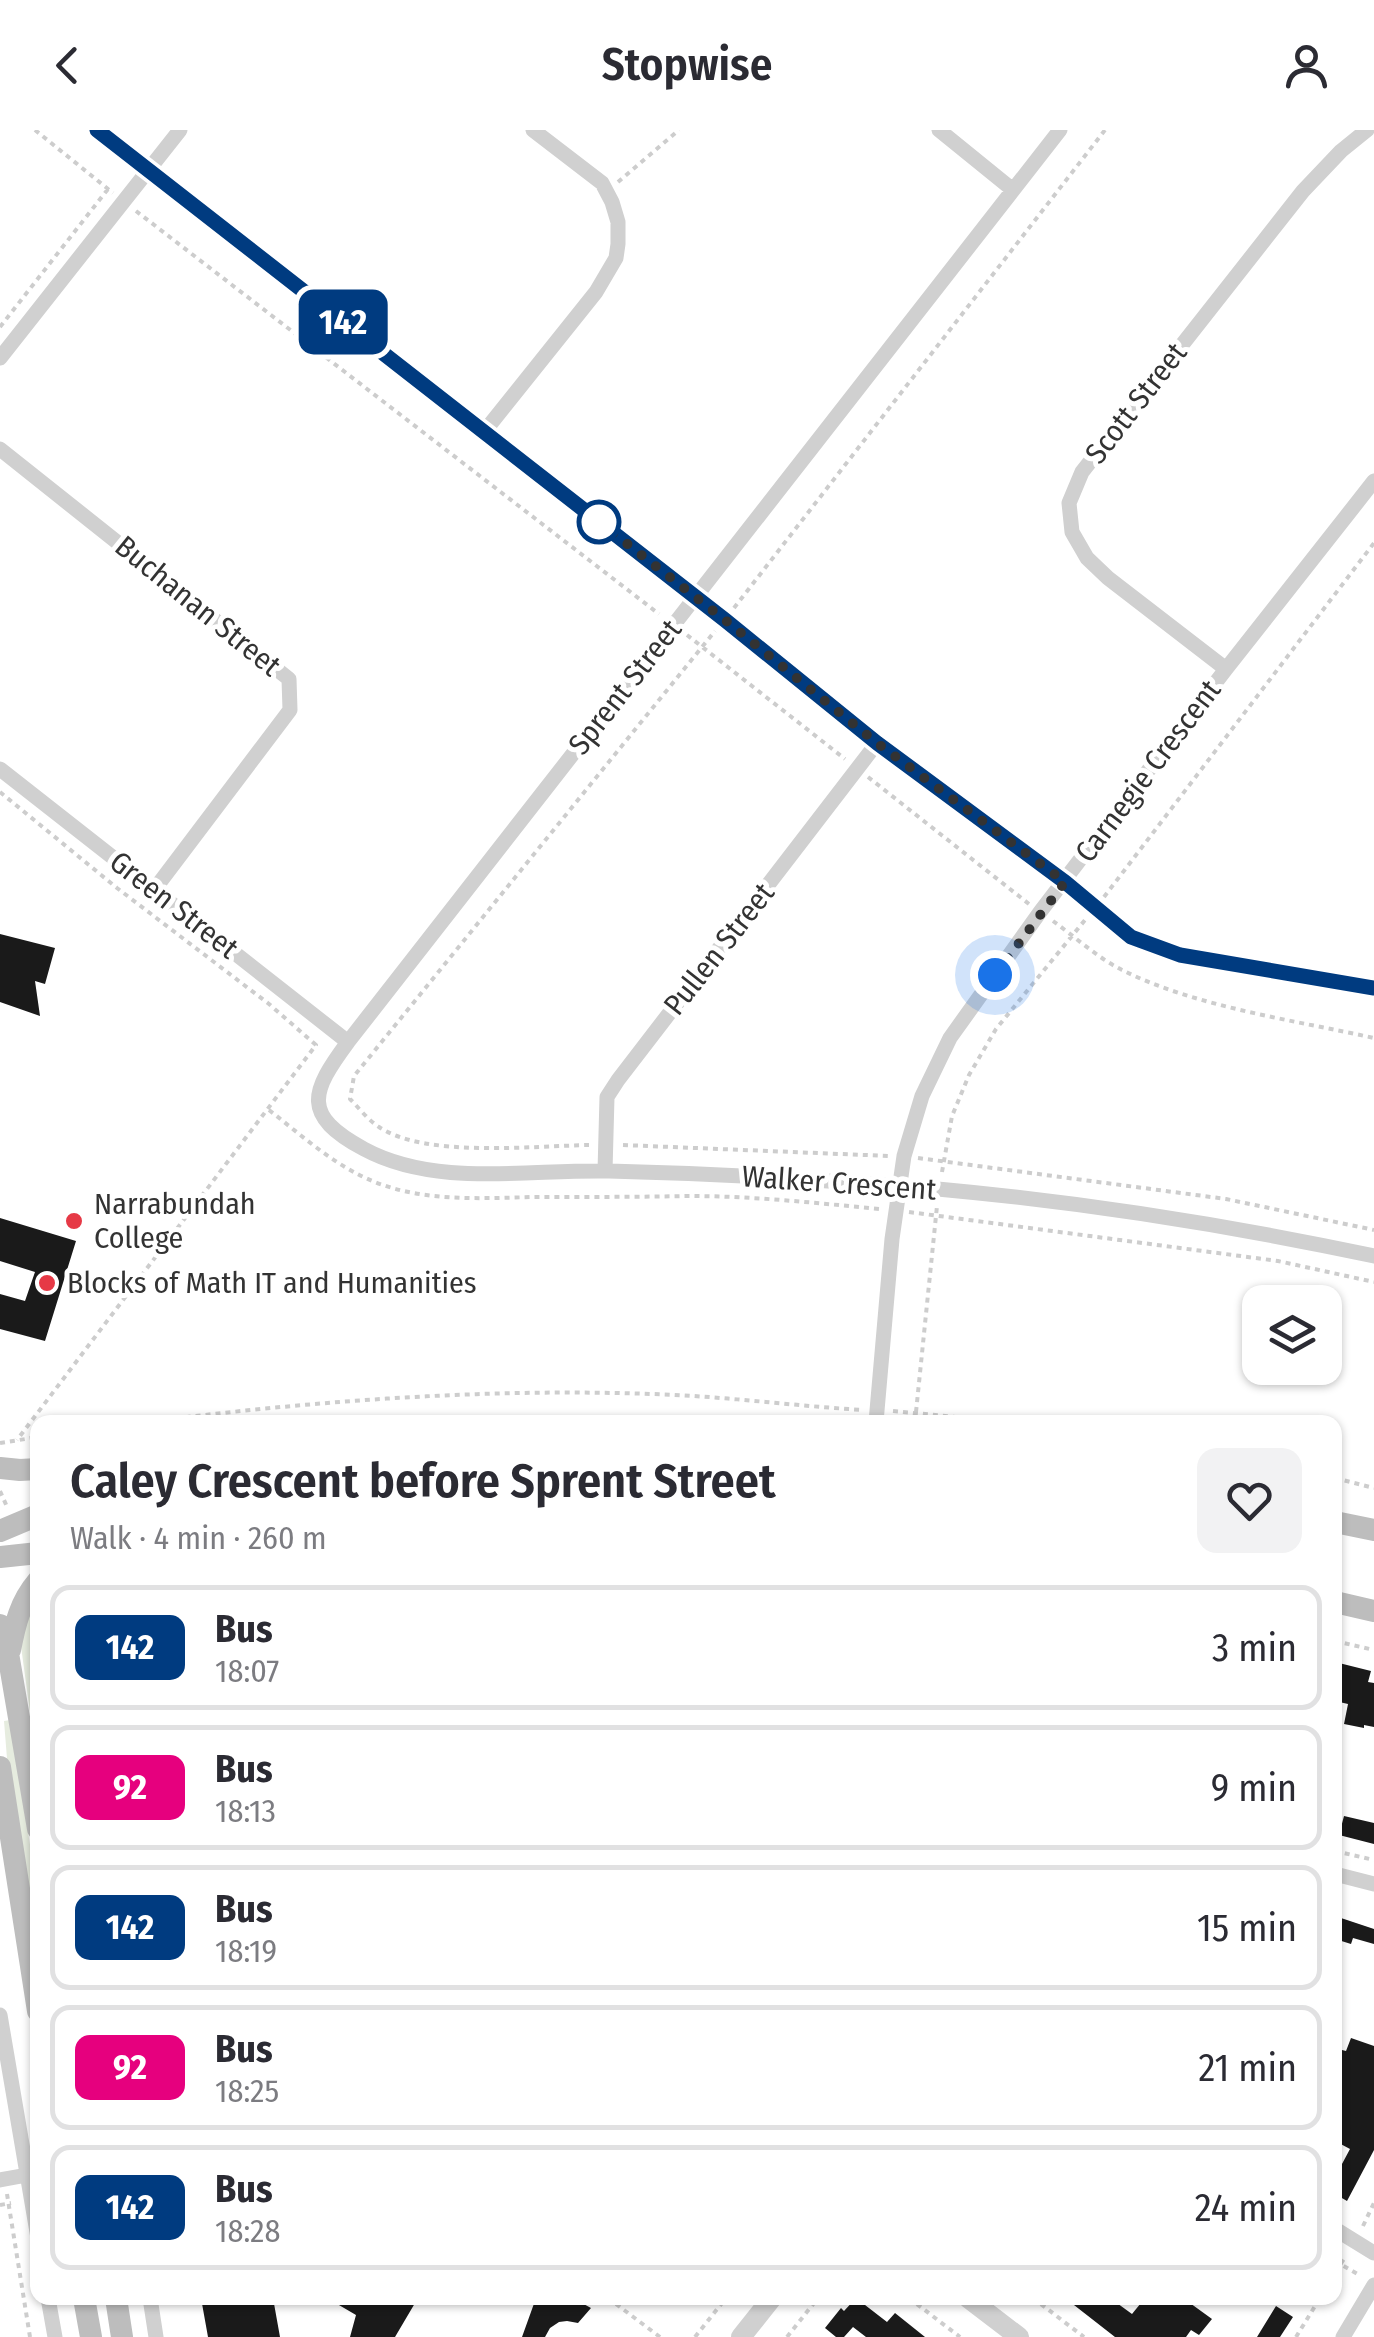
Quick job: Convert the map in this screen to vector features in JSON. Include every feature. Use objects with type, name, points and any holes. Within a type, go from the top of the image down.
[{"type":"main road","points":[[0,1468],[30,1469]]},
{"type":"main road","points":[[4,1521],[30,1516]]},
{"type":"main road","points":[[1342,1523],[1374,1530]]},
{"type":"main road","points":[[0,1557],[30,1554]]},
{"type":"main road","points":[[9,1659],[18,1612],[30,1591]]},
{"type":"main road","points":[[1342,1604],[1374,1611]]},
{"type":"main road","points":[[0,1626],[30,1782]]},
{"type":"main road","points":[[0,1758],[30,1960]]},
{"type":"main road","points":[[85,2305],[91,2337]]},
{"type":"main road","points":[[117,2305],[122,2337]]},
{"type":"street","points":[[97,130],[877,743],[1065,882],[1131,937],[1180,955],[1374,988]]},
{"type":"street","points":[[0,358],[180,130]]},
{"type":"street","points":[[484,432],[596,292],[616,258],[618,222],[602,184],[532,130]]},
{"type":"street","points":[[939,130],[1012,190]]},
{"type":"street","name":"Sprent Street","points":[[320,1109],[323,1076],[348,1042],[1060,130]]},
{"type":"street","name":"Scott Street","points":[[1226,669],[1086,558],[1072,532],[1070,502],[1082,472],[1303,192],[1367,130]]},
{"type":"street","name":"Buchanan Street","points":[[0,448],[289,680],[290,710],[154,890]]},
{"type":"street","name":"Carnegie Crescent","points":[[877,1415],[898,1186],[922,1096],[950,1038],[1040,912],[1374,481]]},
{"type":"street","name":"Pullen Street","points":[[605,1171],[608,1098],[618,1080],[877,743]]},
{"type":"street","name":"Green Street","points":[[0,769],[348,1042]]},
{"type":"street","name":"Walker Crescent","points":[[320,1109],[333,1128],[364,1148],[394,1162],[430,1171],[605,1171],[990,1193],[1191,1220],[1374,1256]]},
{"type":"street","points":[[1342,1876],[1374,1884]]},
{"type":"street","points":[[0,2015],[30,2192]]},
{"type":"street","points":[[0,2180],[27,2175]]},
{"type":"street","points":[[1342,2234],[1374,2253]]},
{"type":"street","points":[[1343,2337],[1374,2284]]},
{"type":"street","points":[[49,2305],[54,2337]]},
{"type":"street","points":[[151,2305],[156,2337]]},
{"type":"street","points":[[741,2337],[766,2305]]},
{"type":"street","points":[[977,2305],[1019,2337]]},
{"type":"path","points":[[606,192],[679,130]]},
{"type":"path","points":[[0,327],[108,188]]},
{"type":"path","points":[[916,1415],[939,1189],[952,1116],[968,1076],[996,1028],[1095,909],[1374,543]]},
{"type":"path","points":[[0,792],[117,888],[270,1004],[316,1046],[36,1415]]},
{"type":"path","points":[[269,1110],[324,1153],[360,1175],[428,1196],[712,1197],[896,1210],[1278,1261],[1374,1282]]},
{"type":"path","points":[[206,1415],[371,1400],[518,1393],[654,1394],[867,1415]]},
{"type":"path","points":[[885,1415],[916,1411],[950,1415]]},
{"type":"path","points":[[17,1440],[30,1423]]},
{"type":"path","points":[[0,1443],[30,1438]]},
{"type":"path","points":[[1342,1480],[1374,1488]]},
{"type":"path","points":[[0,1490],[4,1521]]},
{"type":"path","points":[[1342,1643],[1374,1650]]},
{"type":"path","points":[[1342,1852],[1374,1860]]},
{"type":"path","points":[[9,2203],[30,2337]]},
{"type":"path","points":[[1342,2258],[1356,2242],[1374,2204]]},
{"type":"path","points":[[1342,2264],[1374,2284]]},
{"type":"path","points":[[617,2305],[660,2337]]},
{"type":"path","points":[[695,2337],[720,2305]]},
{"type":"path","points":[[787,2337],[812,2305]]},
{"type":"path","points":[[918,2305],[960,2337]]},
{"type":"path","points":[[1042,2305],[1084,2337]]},
{"type":"path","points":[[1296,2337],[1316,2305]]},
{"type":"shaded area","points":[[30,1611],[30,1712],[20,1639]]},
{"type":"shaded area","points":[[10,1720],[30,1844],[30,1917],[8,1771],[4,1721]]},
{"type":"building","points":[[0,934],[55,948],[45,984],[35,981],[40,1016],[0,1002]]},
{"type":"building","name":"Blocks of Math IT and Humanities","points":[[0,1218],[76,1241],[45,1341],[0,1329],[0,1294],[25,1301],[35,1272],[0,1261]]},
{"type":"building","points":[[1342,1664],[1371,1671],[1368,1682],[1374,1683],[1374,1727],[1344,1724],[1348,1704],[1342,1703]]},
{"type":"building","points":[[1344,1816],[1374,1823],[1374,1844],[1342,1836]]},
{"type":"building","points":[[1342,1918],[1374,1929],[1374,1944],[1353,1938],[1351,1944],[1342,1941]]},
{"type":"building","points":[[1351,2038],[1374,2046],[1374,2150],[1347,2201],[1342,2198],[1342,2164],[1350,2149],[1342,2145],[1342,2050],[1346,2051]]},
{"type":"building","points":[[202,2305],[274,2305],[280,2337],[208,2337]]},
{"type":"building","points":[[339,2305],[414,2305],[395,2337],[350,2337],[356,2315]]},
{"type":"building","points":[[533,2305],[591,2308],[578,2323],[559,2322],[545,2337],[522,2337]]},
{"type":"building","points":[[850,2305],[865,2305],[887,2322],[895,2313],[925,2337],[866,2337],[853,2327],[844,2337],[836,2337],[825,2328],[841,2308],[844,2311]]},
{"type":"building","points":[[1074,2305],[1120,2305],[1132,2314],[1139,2305],[1193,2305],[1212,2319],[1199,2335],[1191,2330],[1186,2337],[1115,2337]]},
{"type":"building","points":[[1276,2306],[1293,2317],[1280,2337],[1257,2337]]},
{"type":"bus line","name":"142","points":[[97,130],[877,743],[1065,882],[1131,937],[1180,955],[1374,988]]},
{"type":"place","name":"Narrabundah College","points":[[74,1221]]},
{"type":"place","name":"Blocks of Math IT and Humanities","points":[[47,1283]]},
{"type":"route","points":[[599,522],[877,743],[1065,882],[995,975]]}]
